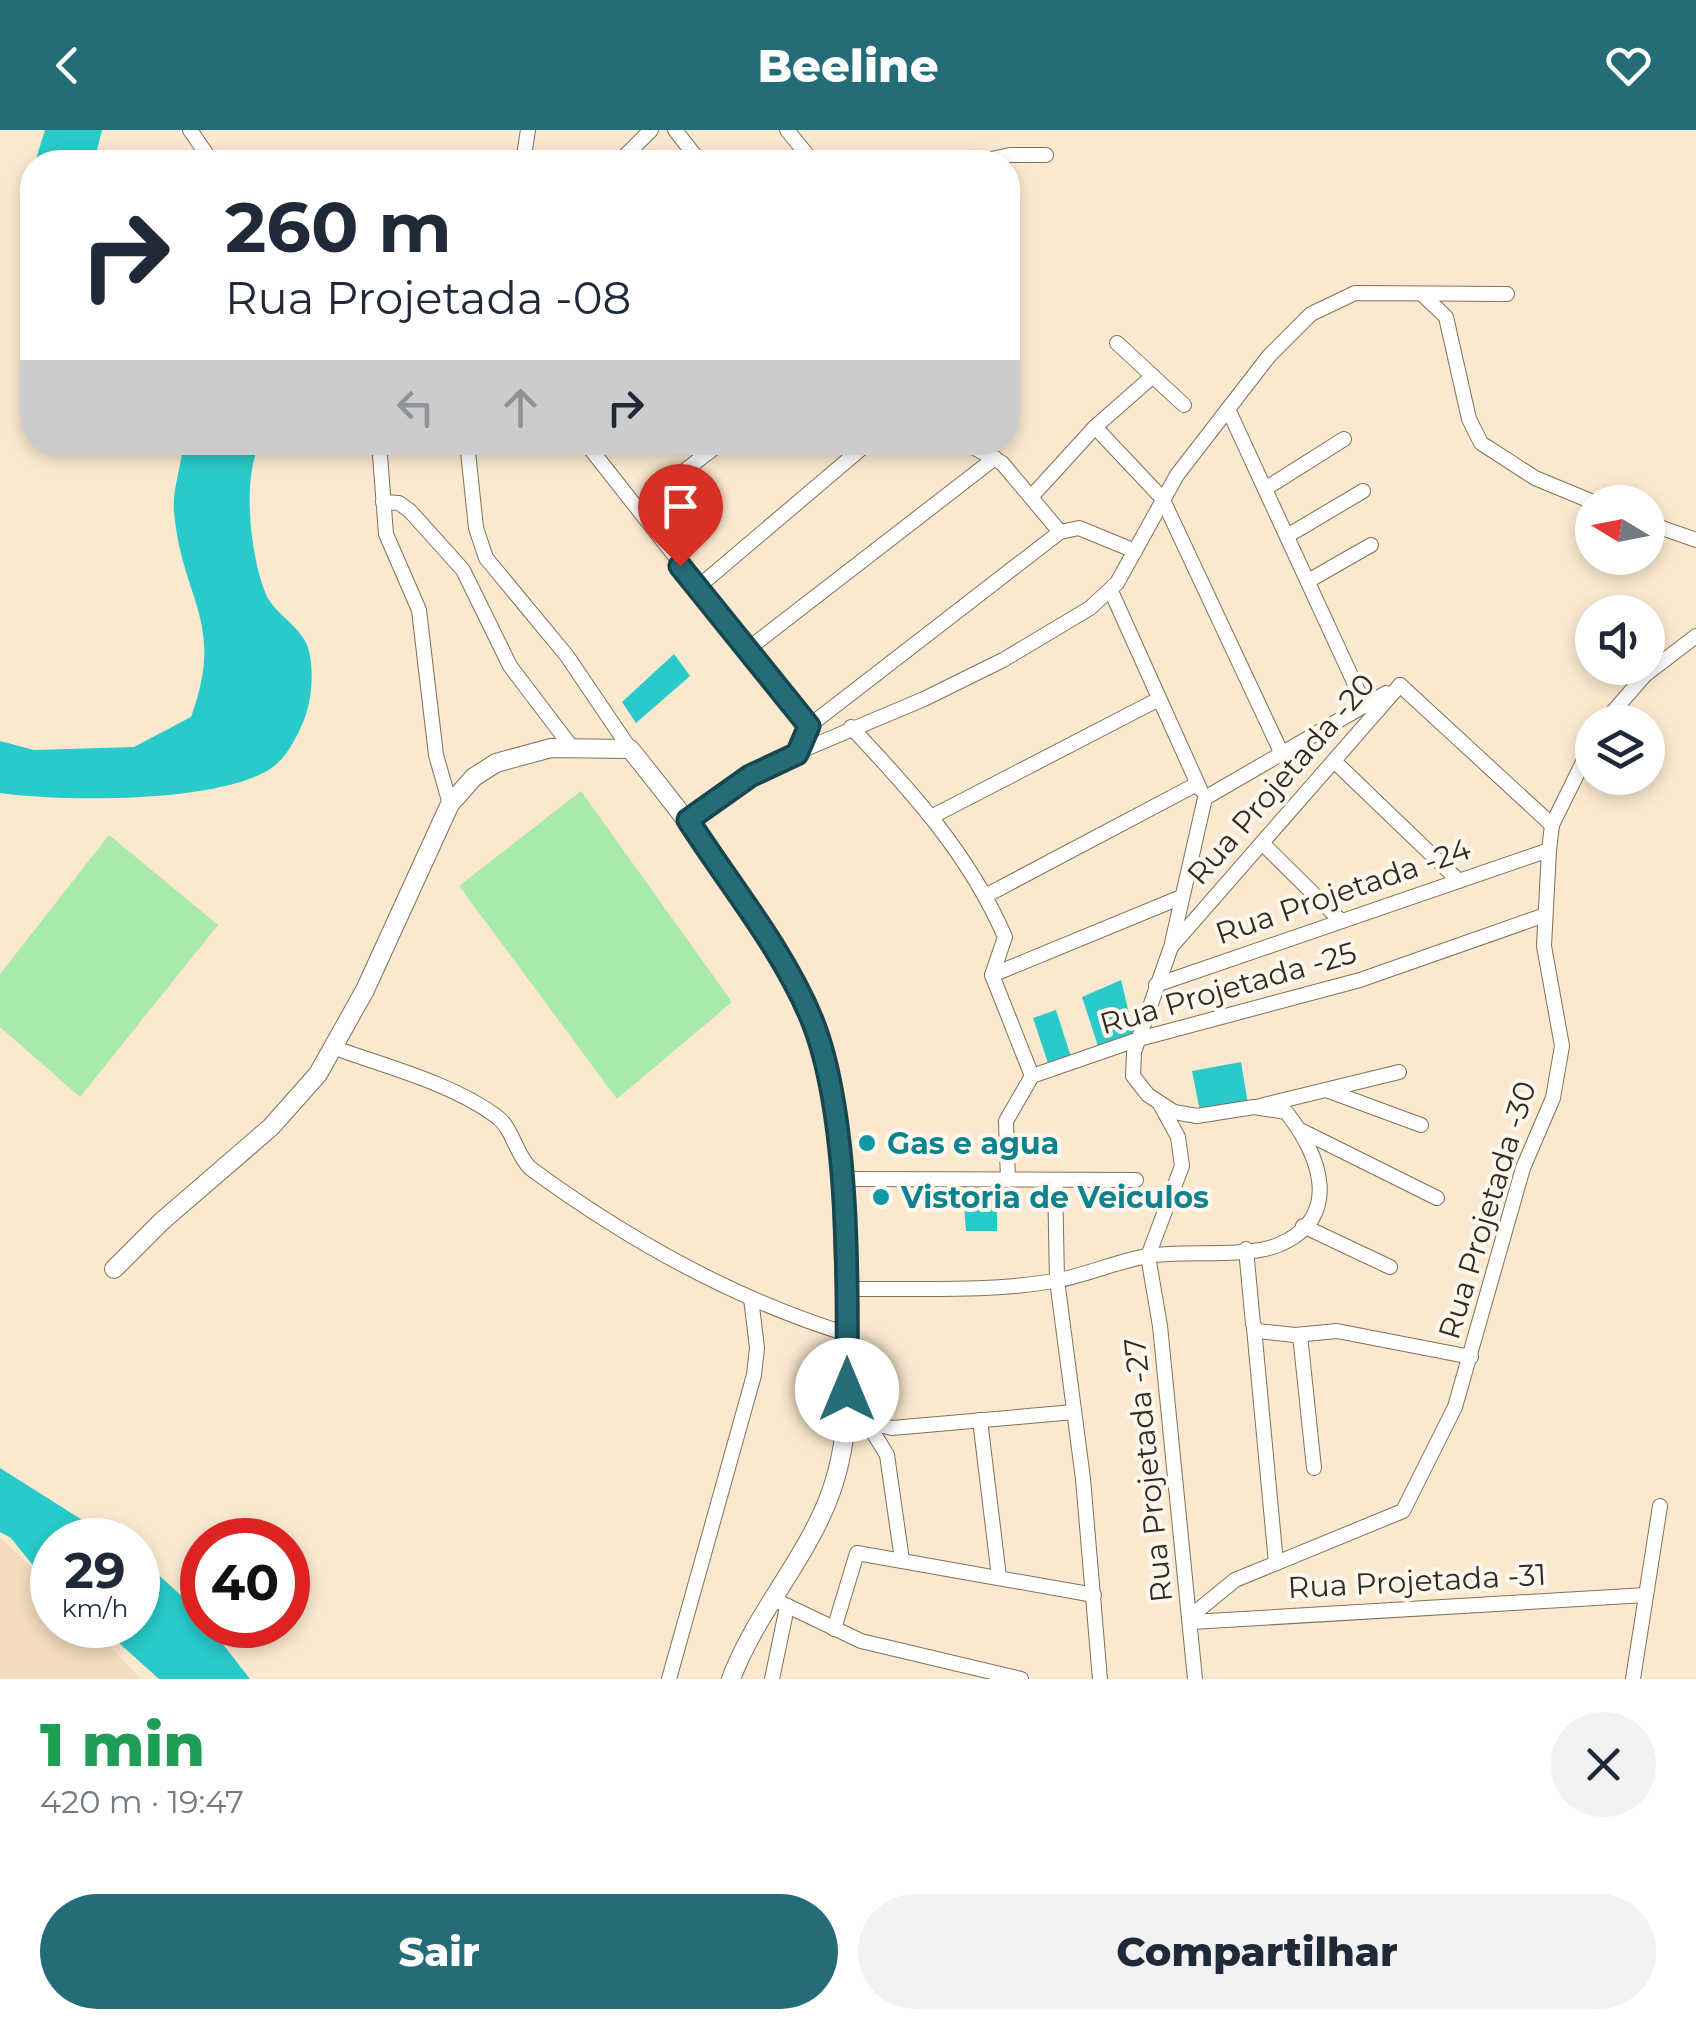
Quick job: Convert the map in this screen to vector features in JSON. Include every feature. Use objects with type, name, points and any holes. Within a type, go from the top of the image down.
[{"type":"street","points":[[631,150],[650,130]]},
{"type":"street","points":[[787,130],[803,150]]},
{"type":"street","points":[[1020,155],[1046,155]]},
{"type":"street","points":[[688,820],[750,776],[1003,660],[1111,591],[1162,498],[1288,334],[1311,314],[1349,294],[1507,294]]},
{"type":"street","points":[[1423,296],[1446,317],[1468,419],[1481,444],[1535,478],[1575,495]]},
{"type":"street","points":[[1117,343],[1184,405]]},
{"type":"street","points":[[1032,496],[1095,427],[1153,376]]},
{"type":"street","points":[[1228,409],[1365,706]]},
{"type":"street","points":[[1095,427],[1162,498],[1282,754]]},
{"type":"street","points":[[1266,489],[1344,439]]},
{"type":"street","points":[[380,455],[386,534],[419,610],[436,755],[450,804]]},
{"type":"street","points":[[468,455],[476,528],[486,558],[567,656],[630,749],[688,820],[778,959],[813,1023],[834,1109],[856,1420],[831,1492],[780,1603],[772,1679]]},
{"type":"street","points":[[595,455],[642,510],[644,522],[809,726]]},
{"type":"street","points":[[642,510],[650,498],[705,455]]},
{"type":"street","points":[[698,588],[854,455]]},
{"type":"street","points":[[990,455],[1032,496],[1060,532]]},
{"type":"street","points":[[748,650],[996,458]]},
{"type":"street","points":[[1287,536],[1364,491]]},
{"type":"street","points":[[383,502],[400,503],[410,510],[463,570],[510,666],[573,749]]},
{"type":"street","points":[[797,754],[809,726],[1060,532],[1079,528],[1135,551]]},
{"type":"street","points":[[1665,528],[1696,540]]},
{"type":"street","points":[[1308,582],[1371,545]]},
{"type":"street","points":[[1111,591],[1205,798]]},
{"type":"street","points":[[1618,705],[1644,675],[1696,636]]},
{"type":"street","points":[[1400,686],[1552,825]]},
{"type":"street","name":"Rua Projetada -20","points":[[1139,1039],[1171,947],[1179,898],[1205,798],[1400,686]]},
{"type":"street","name":"Rua Projetada -20","points":[[1171,947],[1400,686]]},
{"type":"street","points":[[933,816],[1159,699]]},
{"type":"street","points":[[851,727],[933,816],[987,895],[1005,937],[992,974],[1032,1076],[1006,1121],[1008,1180]]},
{"type":"street","points":[[114,1269],[300,1098],[335,1048],[450,804],[474,777],[496,763],[551,748],[630,749]]},
{"type":"street","points":[[1334,761],[1459,881]]},
{"type":"street","name":"Rua Projetada -30","points":[[1192,1619],[1235,1580],[1404,1511],[1455,1407],[1523,1168],[1553,1098],[1562,1046],[1544,946],[1548,850],[1552,825],[1575,778]]},
{"type":"street","points":[[987,895],[1197,784]]},
{"type":"street","points":[[1262,843],[1341,921]]},
{"type":"street","name":"Rua Projetada -24","points":[[1156,984],[1548,850]]},
{"type":"street","points":[[992,974],[1179,898]]},
{"type":"street","name":"Rua Projetada -25","points":[[1032,1076],[1139,1039],[1360,980],[1545,915]]},
{"type":"street","points":[[1139,1039],[1134,1076],[1160,1104],[1178,1137],[1182,1166],[1148,1256]]},
{"type":"street","points":[[335,1048],[442,1088],[496,1115],[517,1156],[562,1192],[671,1261],[751,1298],[847,1334]]},
{"type":"street","points":[[1160,1104],[1197,1116],[1254,1107],[1400,1072]]},
{"type":"street","points":[[1325,1090],[1420,1125]]},
{"type":"street","points":[[845,1289],[1056,1280],[1148,1256],[1277,1246],[1302,1228],[1317,1209],[1320,1169],[1302,1131],[1286,1112],[1254,1107]]},
{"type":"street","points":[[1302,1131],[1437,1198]]},
{"type":"street","points":[[840,1179],[1136,1180]]},
{"type":"street","points":[[1055,1180],[1056,1280],[1094,1595],[1096,1676]]},
{"type":"street","points":[[1302,1228],[1390,1268]]},
{"type":"street","points":[[1246,1249],[1276,1563]]},
{"type":"street","name":"Rua Projetada -27","points":[[1148,1256],[1192,1619],[1195,1679]]},
{"type":"street","points":[[669,1679],[754,1375],[757,1348],[751,1298]]},
{"type":"street","points":[[1254,1329],[1300,1335],[1336,1331],[1470,1357]]},
{"type":"street","points":[[1300,1335],[1314,1468]]},
{"type":"street","points":[[856,1420],[892,1428],[1074,1412]]},
{"type":"street","points":[[856,1420],[874,1428],[887,1455],[902,1560]]},
{"type":"street","points":[[980,1420],[999,1578]]},
{"type":"street","points":[[1633,1679],[1660,1506]]},
{"type":"street","points":[[834,1630],[858,1553],[1094,1595]]},
{"type":"street","name":"Rua Projetada -31","points":[[1192,1619],[1646,1595]]},
{"type":"street","points":[[780,1603],[834,1630],[952,1672],[1021,1679]]},
{"type":"street","points":[[731,1679],[756,1622],[780,1603]]},
{"type":"shaded area","points":[[0,1538],[30,1566],[30,1648],[111,1648],[141,1679],[0,1679]]},
{"type":"green space","points":[[581,791],[732,1002],[617,1099],[459,886]]},
{"type":"green space","points":[[109,835],[218,925],[80,1097],[0,1027],[0,974]]},
{"type":"water","points":[[45,130],[102,130],[97,150],[39,150]]},
{"type":"water","points":[[181,455],[255,455],[250,516],[260,576],[268,599],[303,638],[311,663],[309,703],[294,740],[270,769],[214,788],[99,798],[0,793],[0,741],[34,750],[134,747],[191,717],[201,684],[203,633],[178,542],[174,495]]},
{"type":"water","points":[[674,654],[690,676],[636,723],[622,702]]},
{"type":"water","points":[[1121,980],[1135,1038],[1099,1049],[1082,997]]},
{"type":"water","points":[[1056,1010],[1072,1060],[1050,1069],[1033,1018]]},
{"type":"water","points":[[1241,1062],[1248,1104],[1200,1111],[1192,1071]]},
{"type":"water","points":[[997,1191],[997,1231],[966,1231],[963,1192]]},
{"type":"water","points":[[0,1468],[79,1518],[30,1518],[30,1562],[11,1538],[0,1532]]},
{"type":"water","points":[[160,1576],[180,1594],[180,1648],[226,1648],[250,1679],[159,1679],[125,1648],[160,1648]]},
{"type":"place","name":"Gas e agua","points":[[867,1143]]},
{"type":"place","name":"Vistoria de Veiculos","points":[[881,1197]]},
{"type":"route","points":[[680,566],[809,726],[797,754],[750,776],[688,820],[802,999],[825,1063],[834,1109],[840,1179],[847,1390]]}]
